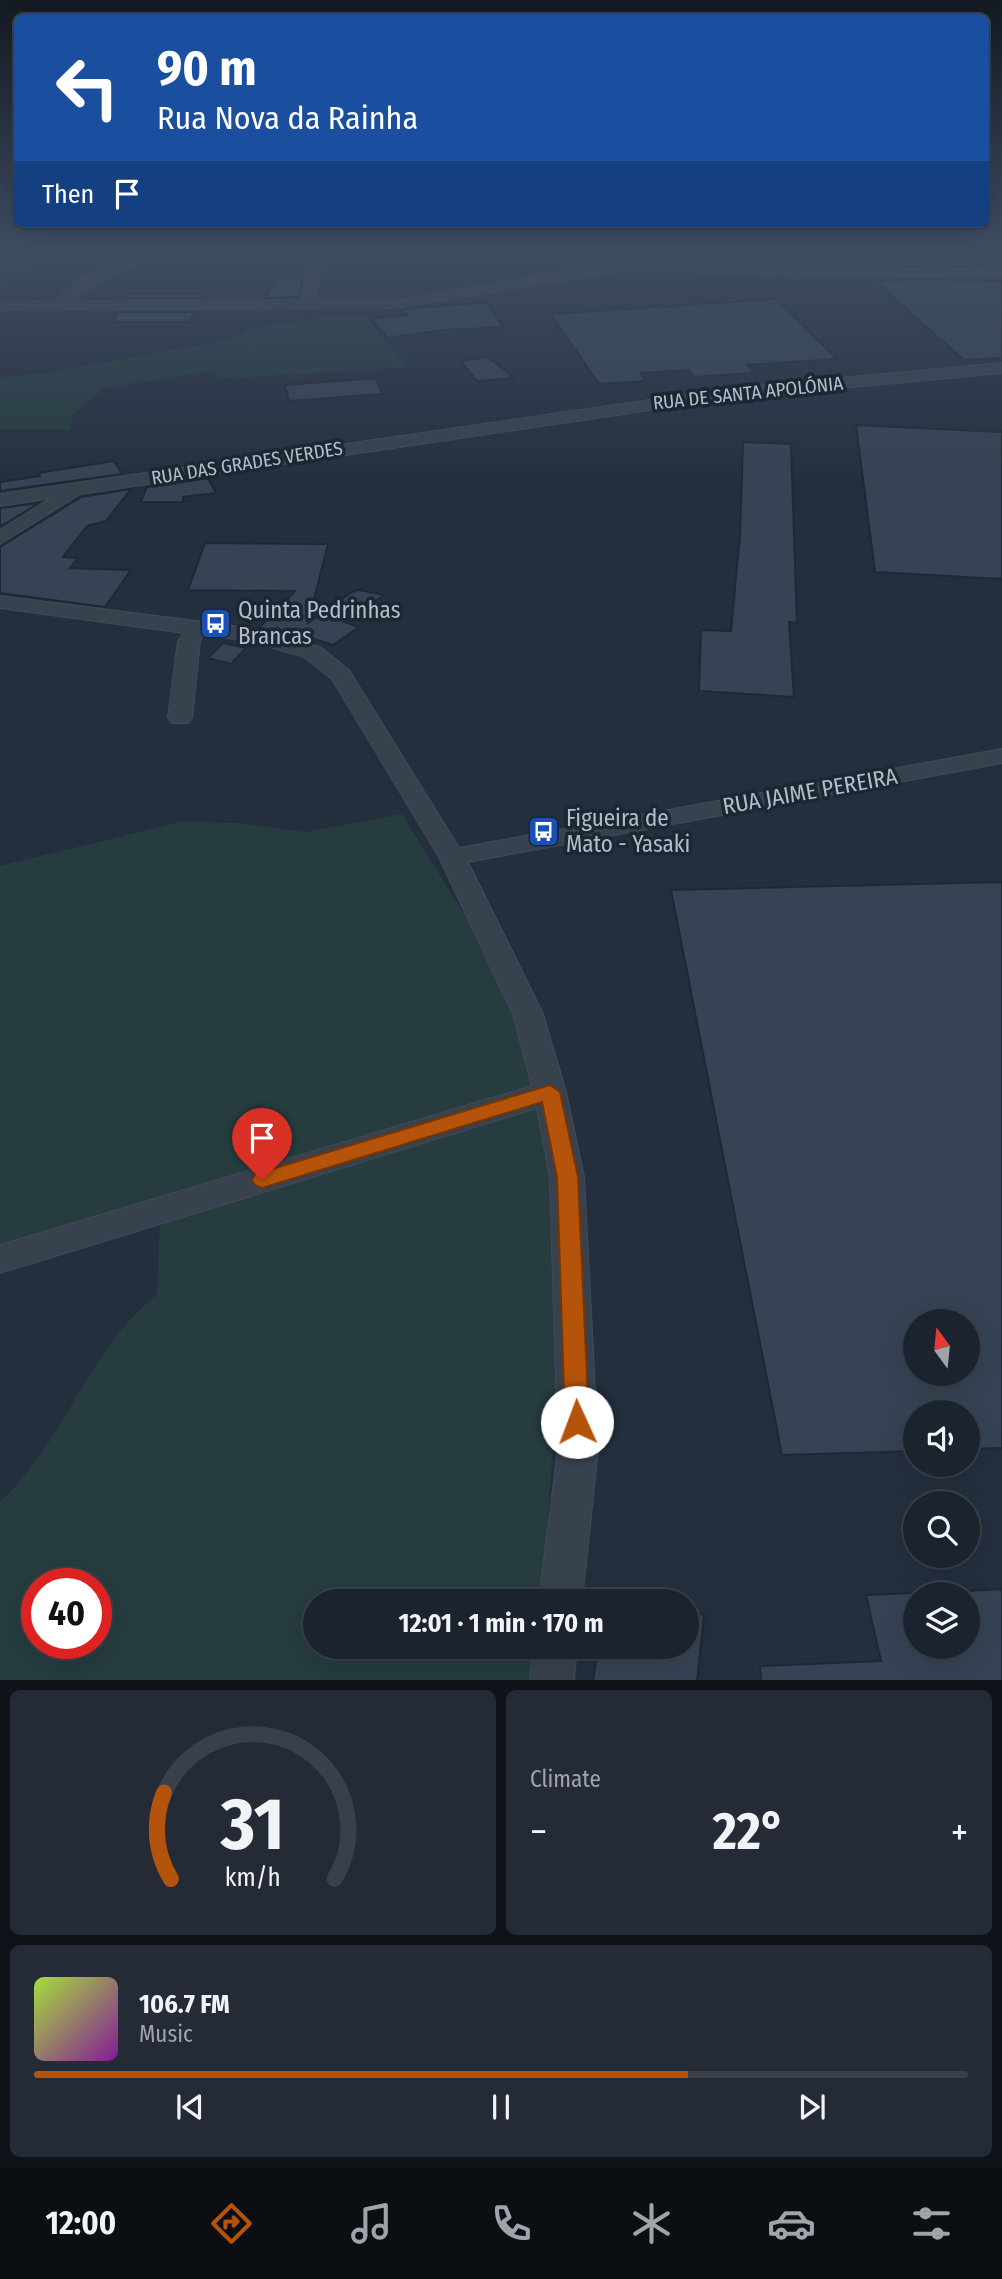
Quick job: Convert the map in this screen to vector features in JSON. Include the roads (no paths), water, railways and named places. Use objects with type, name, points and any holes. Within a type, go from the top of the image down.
[{"type":"street","name":"RUA DE SANTA APOLÓNIA","points":[[494,426],[725,394],[1002,368]]},
{"type":"street","name":"RUA DAS GRADES VERDES","points":[[0,500],[494,426]]},
{"type":"street","points":[[0,538],[82,488]]},
{"type":"street","points":[[0,602],[198,627],[284,642],[312,652],[330,664],[351,689],[379,741],[452,857],[528,1014],[550,1092],[567,1177],[578,1449],[562,1589]]},
{"type":"street","points":[[180,719],[189,641],[198,627]]},
{"type":"street","name":"RUA JAIME PEREIRA","points":[[452,857],[1002,756]]},
{"type":"street","points":[[0,1259],[550,1092]]},
{"type":"street","points":[[552,1680],[554,1659]]},
{"type":"place","name":"Quinta Pedrinhas Brancas","points":[[215,623]]},
{"type":"place","name":"Figueira de Mato - Yasaki","points":[[543,831]]}]
